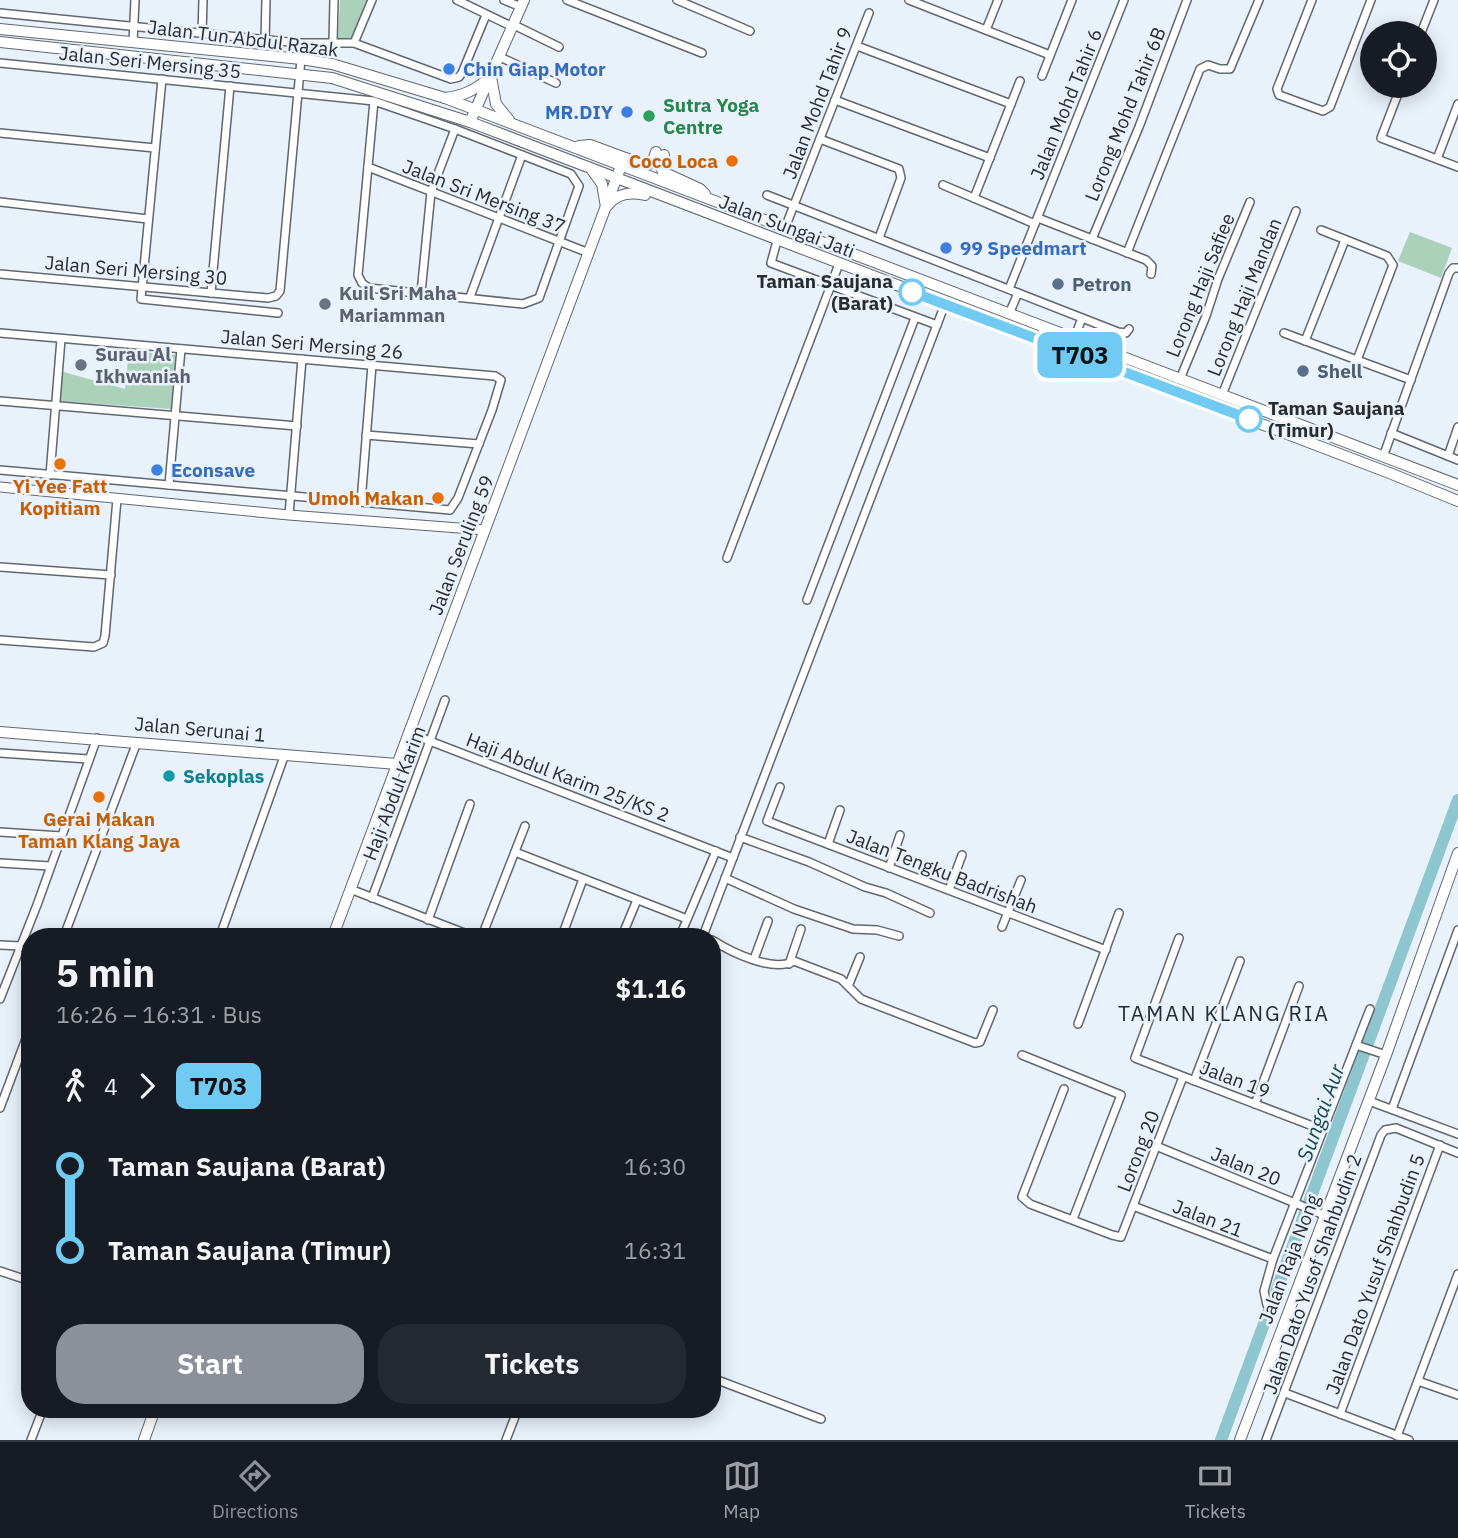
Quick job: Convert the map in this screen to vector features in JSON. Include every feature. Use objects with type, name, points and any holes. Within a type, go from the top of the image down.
[{"type":"main road","points":[[445,98],[464,95],[476,89],[491,77],[506,59],[522,4]]},
{"type":"main road","name":"Jalan Tun Abdul Razak","points":[[0,29],[301,58],[331,64],[476,109]]},
{"type":"main road","points":[[37,33],[55,41],[59,48]]},
{"type":"main road","name":"Jalan Tun Abdul Razak","points":[[0,42],[332,78],[470,122]]},
{"type":"main road","points":[[470,122],[491,77]]},
{"type":"main road","points":[[491,77],[496,104],[511,121]]},
{"type":"main road","name":"Jalan Sungai Jati","points":[[476,109],[1458,485]]},
{"type":"main road","name":"Jalan Sungai Jati","points":[[470,122],[1458,501]]},
{"type":"main road","points":[[575,147],[590,145],[644,165],[652,163],[660,154],[663,172],[700,189],[709,200]]},
{"type":"main road","name":"Jalan Seruling 59","points":[[335,928],[621,166]]},
{"type":"main road","points":[[592,170],[601,184],[606,207]]},
{"type":"main road","points":[[606,207],[612,200],[632,193],[670,200]]},
{"type":"main road","name":"Jalan Serunai 1","points":[[0,732],[397,764]]},
{"type":"main road","name":"Jalan Raja Nong","points":[[1240,1440],[1369,1101],[1458,853]]},
{"type":"main road","points":[[144,1440],[152,1418]]},
{"type":"street","points":[[134,42],[135,0]]},
{"type":"street","points":[[202,34],[203,0]]},
{"type":"street","points":[[265,40],[266,0]]},
{"type":"street","points":[[333,42],[334,0]]},
{"type":"street","points":[[354,43],[372,0]]},
{"type":"street","points":[[457,0],[559,47]]},
{"type":"street","points":[[503,0],[522,4]]},
{"type":"street","points":[[566,0],[702,53]]},
{"type":"street","points":[[677,0],[750,31]]},
{"type":"street","points":[[909,0],[1050,55]]},
{"type":"street","points":[[932,9],[935,0]]},
{"type":"street","points":[[986,30],[998,0]]},
{"type":"street","points":[[1042,76],[1072,0]]},
{"type":"street","name":"Jalan Mohd Tahir 6","points":[[1009,289],[1124,0]]},
{"type":"street","name":"Lorong Mohd Tahir 6B","points":[[1092,239],[1139,127],[1187,0]]},
{"type":"street","points":[[1127,253],[1200,69],[1208,65],[1230,69],[1259,0]]},
{"type":"street","points":[[1312,0],[1277,89],[1279,95],[1323,111],[1330,107],[1371,0]]},
{"type":"street","points":[[1426,21],[1434,0]]},
{"type":"street","name":"Jalan Tun Abdul Razak","points":[[0,13],[298,43],[354,43],[456,78],[462,73],[486,15]]},
{"type":"street","name":"Jalan Mohd Tahir 9","points":[[785,228],[869,13]]},
{"type":"street","points":[[856,46],[1011,104]]},
{"type":"street","points":[[298,92],[301,58]]},
{"type":"street","points":[[506,59],[556,83]]},
{"type":"street","name":"Jalan Seri Mersing 35","points":[[0,63],[374,101],[571,174],[579,186],[559,243]]},
{"type":"street","points":[[162,79],[141,287],[143,301],[278,313]]},
{"type":"street","points":[[974,198],[1020,82]]},
{"type":"street","points":[[211,293],[230,86]]},
{"type":"street","name":"Jalan Seri Mersing 30","points":[[0,274],[268,298],[279,294],[298,92]]},
{"type":"street","points":[[1396,98],[1381,138],[1458,167]]},
{"type":"street","points":[[835,100],[990,158]]},
{"type":"street","points":[[374,101],[358,275],[362,283],[369,288],[523,304],[539,298],[559,243]]},
{"type":"street","points":[[1437,159],[1458,104]]},
{"type":"street","points":[[421,293],[432,192],[455,129]]},
{"type":"street","points":[[0,133],[155,148]]},
{"type":"street","points":[[820,139],[899,169],[901,178],[879,238]]},
{"type":"street","points":[[470,297],[522,155]]},
{"type":"street","name":"Jalan Sri Mersing 37","points":[[368,167],[589,253]]},
{"type":"street","points":[[943,185],[1146,260],[1152,266],[1151,274]]},
{"type":"street","points":[[766,195],[1082,318],[1123,333],[1129,330]]},
{"type":"street","points":[[0,202],[148,219]]},
{"type":"street","name":"Lorong Haji Safiee","points":[[1180,379],[1250,202]]},
{"type":"street","name":"Lorong Haji Mandan","points":[[1222,395],[1296,211]]},
{"type":"street","points":[[1321,230],[1387,256],[1393,265],[1357,360]]},
{"type":"street","points":[[1305,341],[1345,240]]},
{"type":"street","points":[[777,241],[771,263],[937,325]]},
{"type":"street","points":[[727,558],[839,264]]},
{"type":"street","points":[[1383,457],[1449,273],[1453,268],[1458,268]]},
{"type":"street","points":[[1009,314],[1018,293]]},
{"type":"street","points":[[707,928],[945,304]]},
{"type":"street","points":[[807,600],[915,318]]},
{"type":"street","points":[[1074,339],[1082,318]]},
{"type":"street","name":"Jalan Seri Mersing 26","points":[[0,333],[495,376],[501,380],[501,384],[479,444]]},
{"type":"street","points":[[1284,333],[1411,380]]},
{"type":"street","points":[[50,475],[61,338]]},
{"type":"street","points":[[169,485],[181,349]]},
{"type":"street","points":[[290,505],[302,359]]},
{"type":"street","points":[[361,502],[372,365]]},
{"type":"street","points":[[0,401],[297,426]]},
{"type":"street","points":[[1448,456],[1458,427]]},
{"type":"street","points":[[1391,433],[1458,460]]},
{"type":"street","points":[[0,487],[117,499],[290,505],[361,502],[450,510],[458,498],[479,444],[366,435]]},
{"type":"street","points":[[0,470],[169,485],[290,505],[485,530]]},
{"type":"street","points":[[0,640],[94,648],[100,646],[105,636],[117,499]]},
{"type":"street","points":[[0,567],[111,575]]},
{"type":"street","name":"Haji Abdul Karim","points":[[372,898],[445,700]]},
{"type":"street","name":"Haji Abdul Karim 25/KS 2","points":[[409,733],[733,858]]},
{"type":"street","points":[[28,928],[97,738]]},
{"type":"street","points":[[67,928],[137,741]]},
{"type":"street","points":[[0,753],[88,759]]},
{"type":"street","points":[[223,928],[285,754]]},
{"type":"street","name":"Jalan Tengku Badrishah","points":[[780,787],[766,821],[1106,950]]},
{"type":"street","points":[[428,919],[470,804]]},
{"type":"street","points":[[828,844],[840,810]]},
{"type":"street","points":[[485,928],[526,826]]},
{"type":"street","points":[[0,832],[61,836]]},
{"type":"street","points":[[889,868],[900,835]]},
{"type":"street","points":[[740,836],[930,913]]},
{"type":"street","points":[[683,928],[716,851]]},
{"type":"street","points":[[515,852],[687,919]]},
{"type":"street","points":[[949,890],[962,855]]},
{"type":"street","points":[[0,863],[50,866]]},
{"type":"street","points":[[565,928],[583,878]]},
{"type":"street","points":[[725,878],[794,909],[853,929],[877,930],[899,936]]},
{"type":"street","points":[[1002,927],[1021,880]]},
{"type":"street","points":[[350,889],[451,928]]},
{"type":"street","points":[[625,928],[637,900]]},
{"type":"street","points":[[1078,1024],[1119,913]]},
{"type":"street","points":[[754,959],[768,921]]},
{"type":"street","points":[[789,964],[801,929]]},
{"type":"street","points":[[1392,1110],[1458,930]]},
{"type":"street","name":"Jalan 19","points":[[1179,938],[1135,1058],[1323,1130]]},
{"type":"street","points":[[721,944],[770,965],[789,964],[794,961],[841,979],[849,984],[853,993],[861,999],[975,1043],[980,1042],[993,1010]]},
{"type":"street","points":[[0,945],[21,946],[0,999]]},
{"type":"street","points":[[849,984],[860,957]]},
{"type":"street","points":[[1194,1081],[1240,961]]},
{"type":"street","points":[[1255,1104],[1298,986]]},
{"type":"street","points":[[1267,1305],[1264,1291],[1273,1259],[1323,1130],[1362,1047],[1370,1009]]},
{"type":"street","points":[[1362,1047],[1386,1055]]},
{"type":"street","points":[[0,1108],[21,1052]]},
{"type":"street","points":[[1022,1055],[1121,1095],[1073,1219],[1030,1204],[1022,1197],[1064,1089]]},
{"type":"street","name":"Lorong 20","points":[[1073,1219],[1121,1237],[1184,1077]]},
{"type":"street","points":[[1369,1101],[1456,1133],[1458,1123]]},
{"type":"street","name":"Jalan Dato Yusof Shahbudin 2","points":[[1266,1440],[1381,1135],[1385,1130],[1396,1128],[1440,1145]]},
{"type":"street","points":[[1440,1145],[1458,1153]]},
{"type":"street","name":"Jalan Dato Yusuf Shahbudin 5","points":[[1340,1414],[1440,1145]]},
{"type":"street","name":"Jalan 20","points":[[1156,1146],[1324,1214]]},
{"type":"street","name":"Jalan 21","points":[[1133,1206],[1273,1259]]},
{"type":"street","points":[[0,1271],[21,1279]]},
{"type":"street","points":[[1398,1436],[1457,1278]]},
{"type":"street","points":[[721,1381],[821,1419]]},
{"type":"street","points":[[1418,1381],[1458,1395]]},
{"type":"street","points":[[1285,1393],[1409,1440]]},
{"type":"street","points":[[31,1440],[40,1418]]},
{"type":"street","points":[[506,1440],[515,1418]]},
{"type":"green space","points":[[340,0],[370,0],[352,40],[338,39]]},
{"type":"green space","points":[[1410,232],[1452,248],[1441,278],[1398,261]]},
{"type":"green space","points":[[129,351],[176,355],[171,409],[58,401],[60,371],[125,389]]},
{"type":"waterway","name":"Sungai Aur","points":[[1221,1440],[1458,800]]},
{"type":"bus line","name":"T703","points":[[912,292],[1249,419]]},
{"type":"place","name":"Chin Giap Motor","points":[[449,69]]},
{"type":"place","name":"MR.DIY","points":[[627,112]]},
{"type":"place","name":"Sutra Yoga Centre","points":[[649,116]]},
{"type":"place","name":"Coco Loca","points":[[732,161]]},
{"type":"place","name":"99 Speedmart","points":[[946,248]]},
{"type":"place","name":"Petron","points":[[1058,284]]},
{"type":"place","name":"Taman Saujana (Barat)","points":[[912,292]]},
{"type":"place","name":"Kuil Sri Maha Mariamman","points":[[325,304]]},
{"type":"place","name":"Surau Al Ikhwaniah","points":[[81,365]]},
{"type":"place","name":"Shell","points":[[1303,371]]},
{"type":"place","name":"Taman Saujana (Timur)","points":[[1249,419]]},
{"type":"place","name":"Yi Yee Fatt Kopitiam","points":[[60,464]]},
{"type":"place","name":"Econsave","points":[[157,470]]},
{"type":"place","name":"Umoh Makan","points":[[438,498]]},
{"type":"place","name":"Sekoplas","points":[[169,776]]},
{"type":"place","name":"Gerai Makan Taman Klang Jaya","points":[[99,797]]},
{"type":"district","name":"TAMAN KLANG RIA","points":[[1224,1014]]}]
